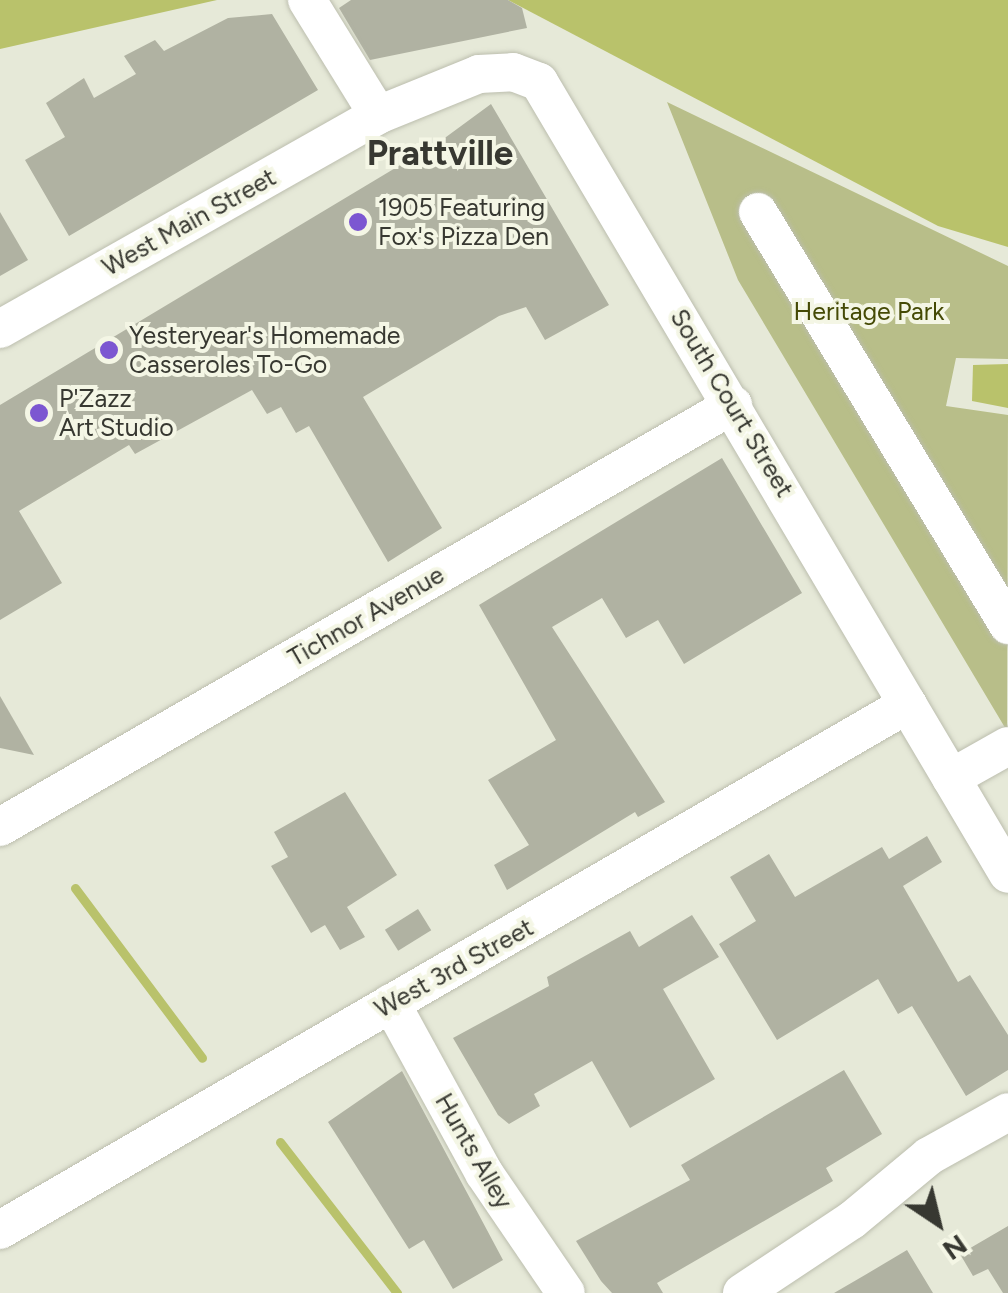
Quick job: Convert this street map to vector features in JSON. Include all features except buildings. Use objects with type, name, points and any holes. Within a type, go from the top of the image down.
[{"type":"street","points":[[307,0],[378,116]]},
{"type":"street","name":"South Court Street","points":[[378,116],[479,74],[513,72],[538,82],[1008,874]]},
{"type":"street","name":"West Main Street","points":[[0,329],[378,116]]},
{"type":"street","points":[[758,212],[1008,625]]},
{"type":"street","name":"Tichnor Avenue","points":[[0,827],[732,405]]},
{"type":"street","name":"West 3rd Street","points":[[0,1230],[908,704]]},
{"type":"street","points":[[951,778],[1008,746]]},
{"type":"street","name":"Hunts Alley","points":[[391,1003],[493,1188],[566,1293]]},
{"type":"street","points":[[742,1293],[852,1220],[929,1156],[1008,1112]]},
{"type":"green space","name":"Heritage Park","points":[[667,102],[1008,266],[1008,359],[956,358],[946,406],[1008,415],[1007,731],[738,280]]},
{"type":"shaded area","points":[[0,0],[217,0],[0,49]]},
{"type":"shaded area","points":[[508,0],[1008,0],[1008,247],[938,226]]},
{"type":"shaded area","points":[[1008,364],[1008,408],[972,401],[973,365]]},
{"type":"waterway","points":[[75,888],[202,1058]]},
{"type":"waterway","points":[[280,1142],[397,1293]]},
{"type":"place","name":"1905 Featuring Fox's Pizza Den","points":[[358,222]]},
{"type":"place","name":"Yesteryear's Homemade Casseroles To-Go","points":[[109,350]]},
{"type":"place","name":"P'Zazz Art Studio","points":[[39,413]]},
{"type":"district","name":"Prattville","points":[[440,153]]}]
